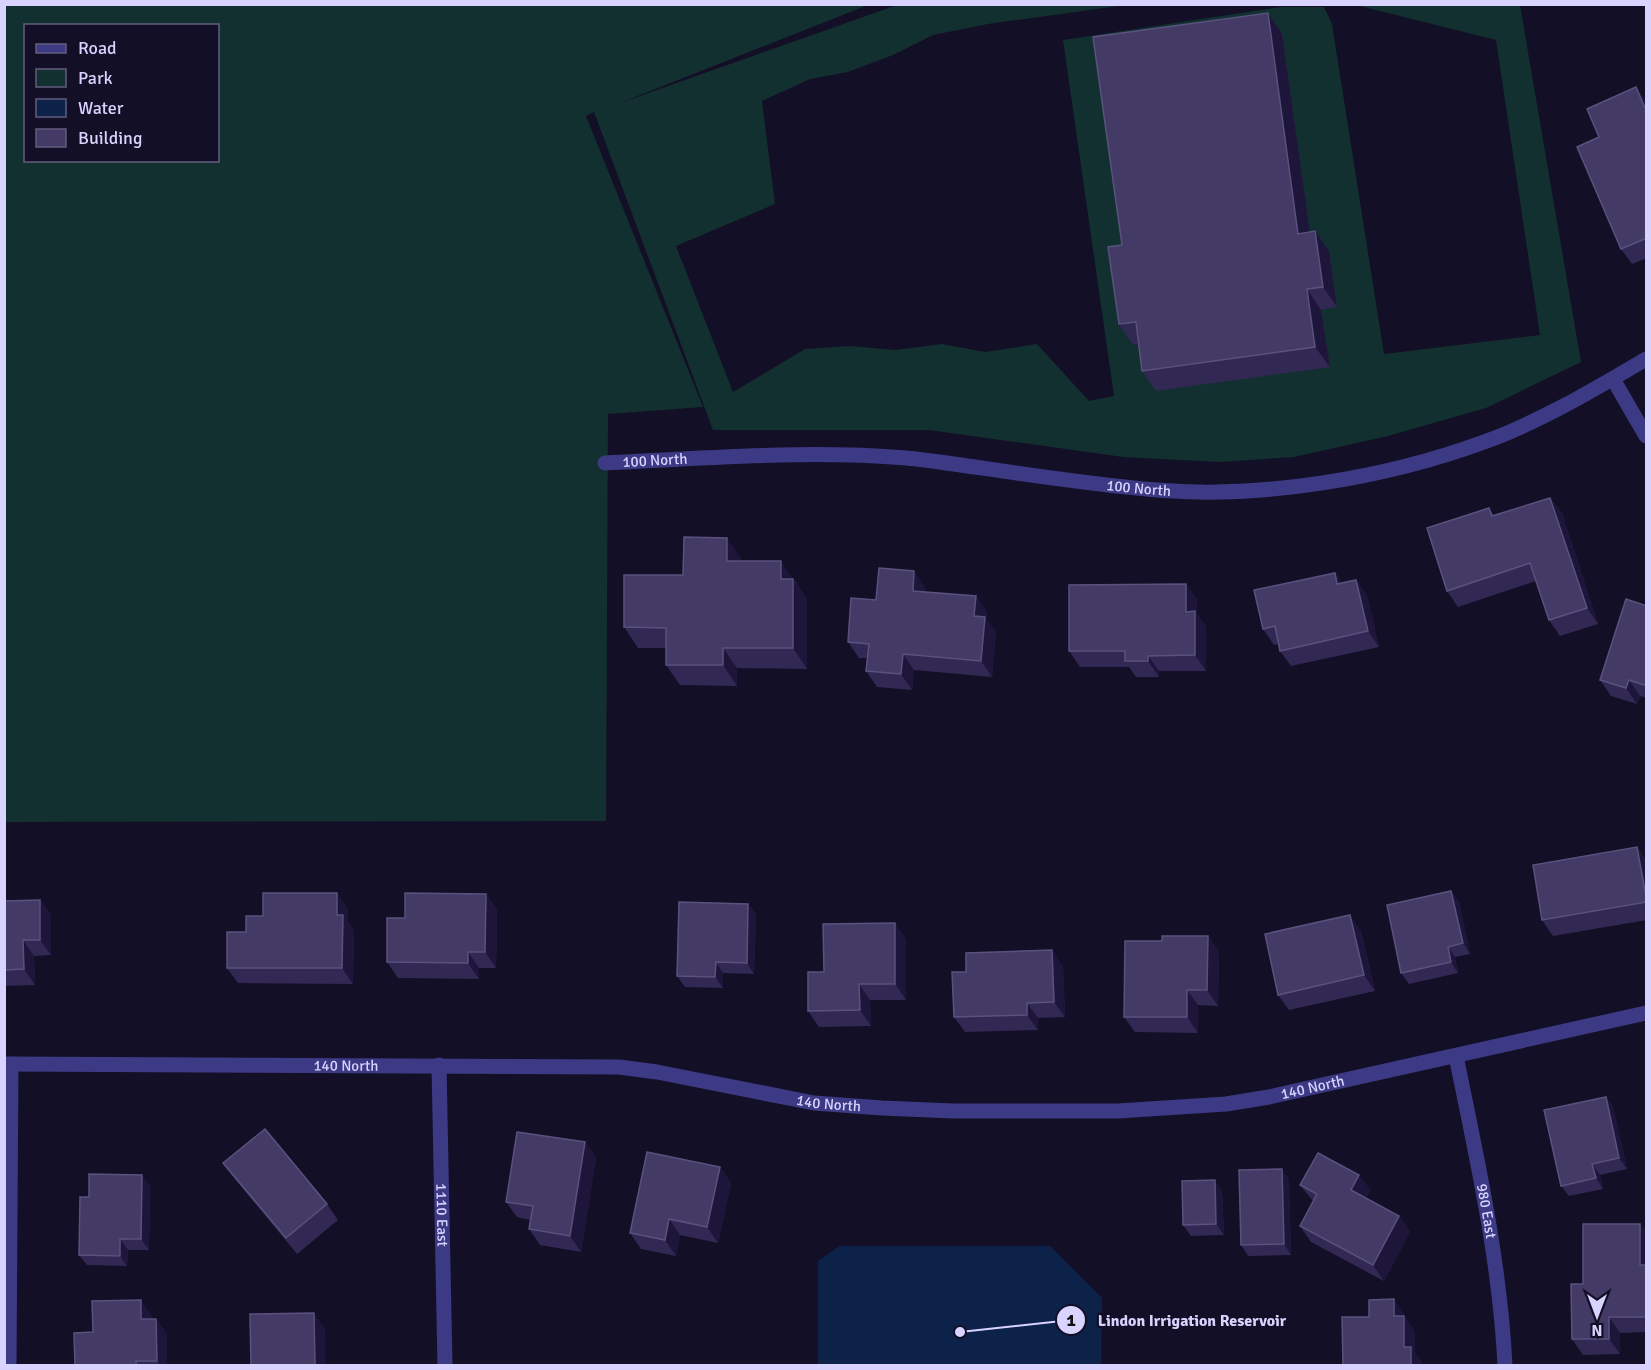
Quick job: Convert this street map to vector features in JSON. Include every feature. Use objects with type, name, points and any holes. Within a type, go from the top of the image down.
[{"type":"street","name":"100 North","points":[[605,463],[780,454],[906,458],[1159,491],[1285,489],[1386,470],[1443,456],[1486,442],[1613,379],[1647,359]]},
{"type":"street","points":[[1613,379],[1647,436]]},
{"type":"street","name":"140 North","points":[[8,1064],[439,1065],[619,1068],[657,1072],[814,1103],[953,1111],[1119,1111],[1226,1104],[1647,1014]]},
{"type":"street","name":"980 East","points":[[1456,1056],[1491,1229],[1504,1329],[1506,1365]]},
{"type":"street","points":[[8,1064],[9,1365]]},
{"type":"street","name":"1110 East","points":[[439,1065],[445,1365]]},
{"type":"green space","points":[[4,5],[868,5],[620,103],[897,5],[1126,5],[988,24],[933,35],[893,55],[848,72],[810,79],[762,101],[775,204],[676,246],[733,392],[805,349],[850,346],[895,350],[942,344],[985,352],[1037,344],[1089,401],[1114,396],[1063,40],[1281,7],[1324,7],[1332,24],[1384,354],[1540,335],[1496,40],[1356,5],[1520,5],[1581,362],[1486,408],[1388,436],[1294,457],[1220,462],[1123,457],[929,430],[713,430],[594,112],[586,116],[703,407],[608,414],[606,821],[5,822]],"holes":[[[1136,266],[1150,342],[1133,345]]]},
{"type":"water","points":[[839,1246],[1050,1246],[1102,1298],[1101,1365],[818,1365],[818,1261]]},
{"type":"building","points":[[1268,13],[1298,234],[1315,231],[1323,287],[1307,289],[1315,347],[1142,371],[1136,322],[1119,324],[1108,247],[1122,245],[1093,37]]},
{"type":"building","points":[[1636,87],[1647,108],[1647,238],[1621,249],[1577,147],[1599,137],[1587,109]]},
{"type":"building","points":[[1550,498],[1587,608],[1549,620],[1530,563],[1447,591],[1427,528],[1489,508],[1492,516]]},
{"type":"building","points":[[684,537],[727,538],[727,561],[781,561],[781,579],[793,579],[793,648],[723,648],[723,665],[666,665],[666,628],[624,627],[624,575],[683,575]]},
{"type":"building","points":[[879,568],[914,571],[913,591],[976,596],[974,616],[985,617],[981,661],[903,654],[901,674],[866,671],[869,644],[848,642],[851,598],[876,600]]},
{"type":"building","points":[[1335,573],[1337,584],[1356,580],[1368,631],[1280,651],[1275,626],[1263,629],[1254,590]]},
{"type":"building","points":[[1186,584],[1186,612],[1195,611],[1195,655],[1148,656],[1148,661],[1125,661],[1125,651],[1069,651],[1069,585]]},
{"type":"building","points":[[1626,599],[1647,606],[1647,686],[1629,680],[1626,688],[1600,680]]},
{"type":"building","points":[[1637,847],[1647,902],[1542,920],[1533,865]]},
{"type":"building","points":[[1451,891],[1463,943],[1448,947],[1451,962],[1401,973],[1387,905]]},
{"type":"building","points":[[263,893],[337,893],[337,915],[343,915],[342,968],[227,968],[227,932],[246,932],[246,916],[263,916]]},
{"type":"building","points":[[405,893],[486,894],[485,952],[468,952],[468,963],[387,962],[387,918],[405,918]]},
{"type":"building","points":[[40,900],[40,940],[23,940],[24,969],[4,970],[4,901]]},
{"type":"building","points":[[679,902],[748,904],[747,963],[716,962],[715,977],[677,976]]},
{"type":"building","points":[[1350,915],[1364,975],[1278,995],[1265,934]]},
{"type":"building","points":[[895,923],[895,984],[859,984],[860,1010],[808,1011],[808,972],[824,972],[823,924]]},
{"type":"building","points":[[1162,936],[1208,936],[1207,990],[1187,990],[1187,1017],[1124,1017],[1125,941],[1162,941]]},
{"type":"building","points":[[1052,950],[1054,1002],[1027,1003],[1027,1015],[954,1017],[952,972],[966,972],[966,953]]},
{"type":"building","points":[[1606,1097],[1619,1158],[1592,1164],[1596,1178],[1561,1186],[1544,1110]]},
{"type":"building","points":[[265,1129],[327,1204],[286,1238],[223,1163]]},
{"type":"building","points":[[517,1132],[585,1142],[570,1236],[529,1229],[533,1206],[506,1202]]},
{"type":"building","points":[[647,1152],[720,1167],[707,1227],[669,1219],[665,1240],[630,1233]]},
{"type":"building","points":[[1318,1153],[1359,1175],[1351,1190],[1399,1216],[1373,1265],[1300,1226],[1317,1194],[1300,1185]]},
{"type":"building","points":[[1282,1169],[1284,1244],[1241,1245],[1239,1170]]},
{"type":"building","points":[[89,1174],[142,1175],[141,1239],[120,1239],[120,1256],[79,1255],[80,1197],[89,1197]]},
{"type":"building","points":[[1215,1180],[1216,1224],[1183,1225],[1182,1181]]},
{"type":"building","points":[[1583,1224],[1640,1224],[1640,1265],[1647,1265],[1647,1317],[1609,1317],[1609,1339],[1572,1339],[1571,1284],[1583,1284]]},
{"type":"building","points":[[1394,1299],[1394,1316],[1404,1316],[1404,1347],[1411,1347],[1411,1365],[1343,1365],[1342,1317],[1369,1317],[1369,1300]]},
{"type":"building","points":[[141,1300],[141,1319],[156,1319],[157,1361],[136,1361],[136,1365],[75,1365],[74,1333],[93,1332],[92,1301]]},
{"type":"building","points":[[314,1313],[315,1365],[251,1365],[250,1314]]},
{"type":"place","name":"Lindon Irrigation Reservoir","points":[[960,1332]]}]
